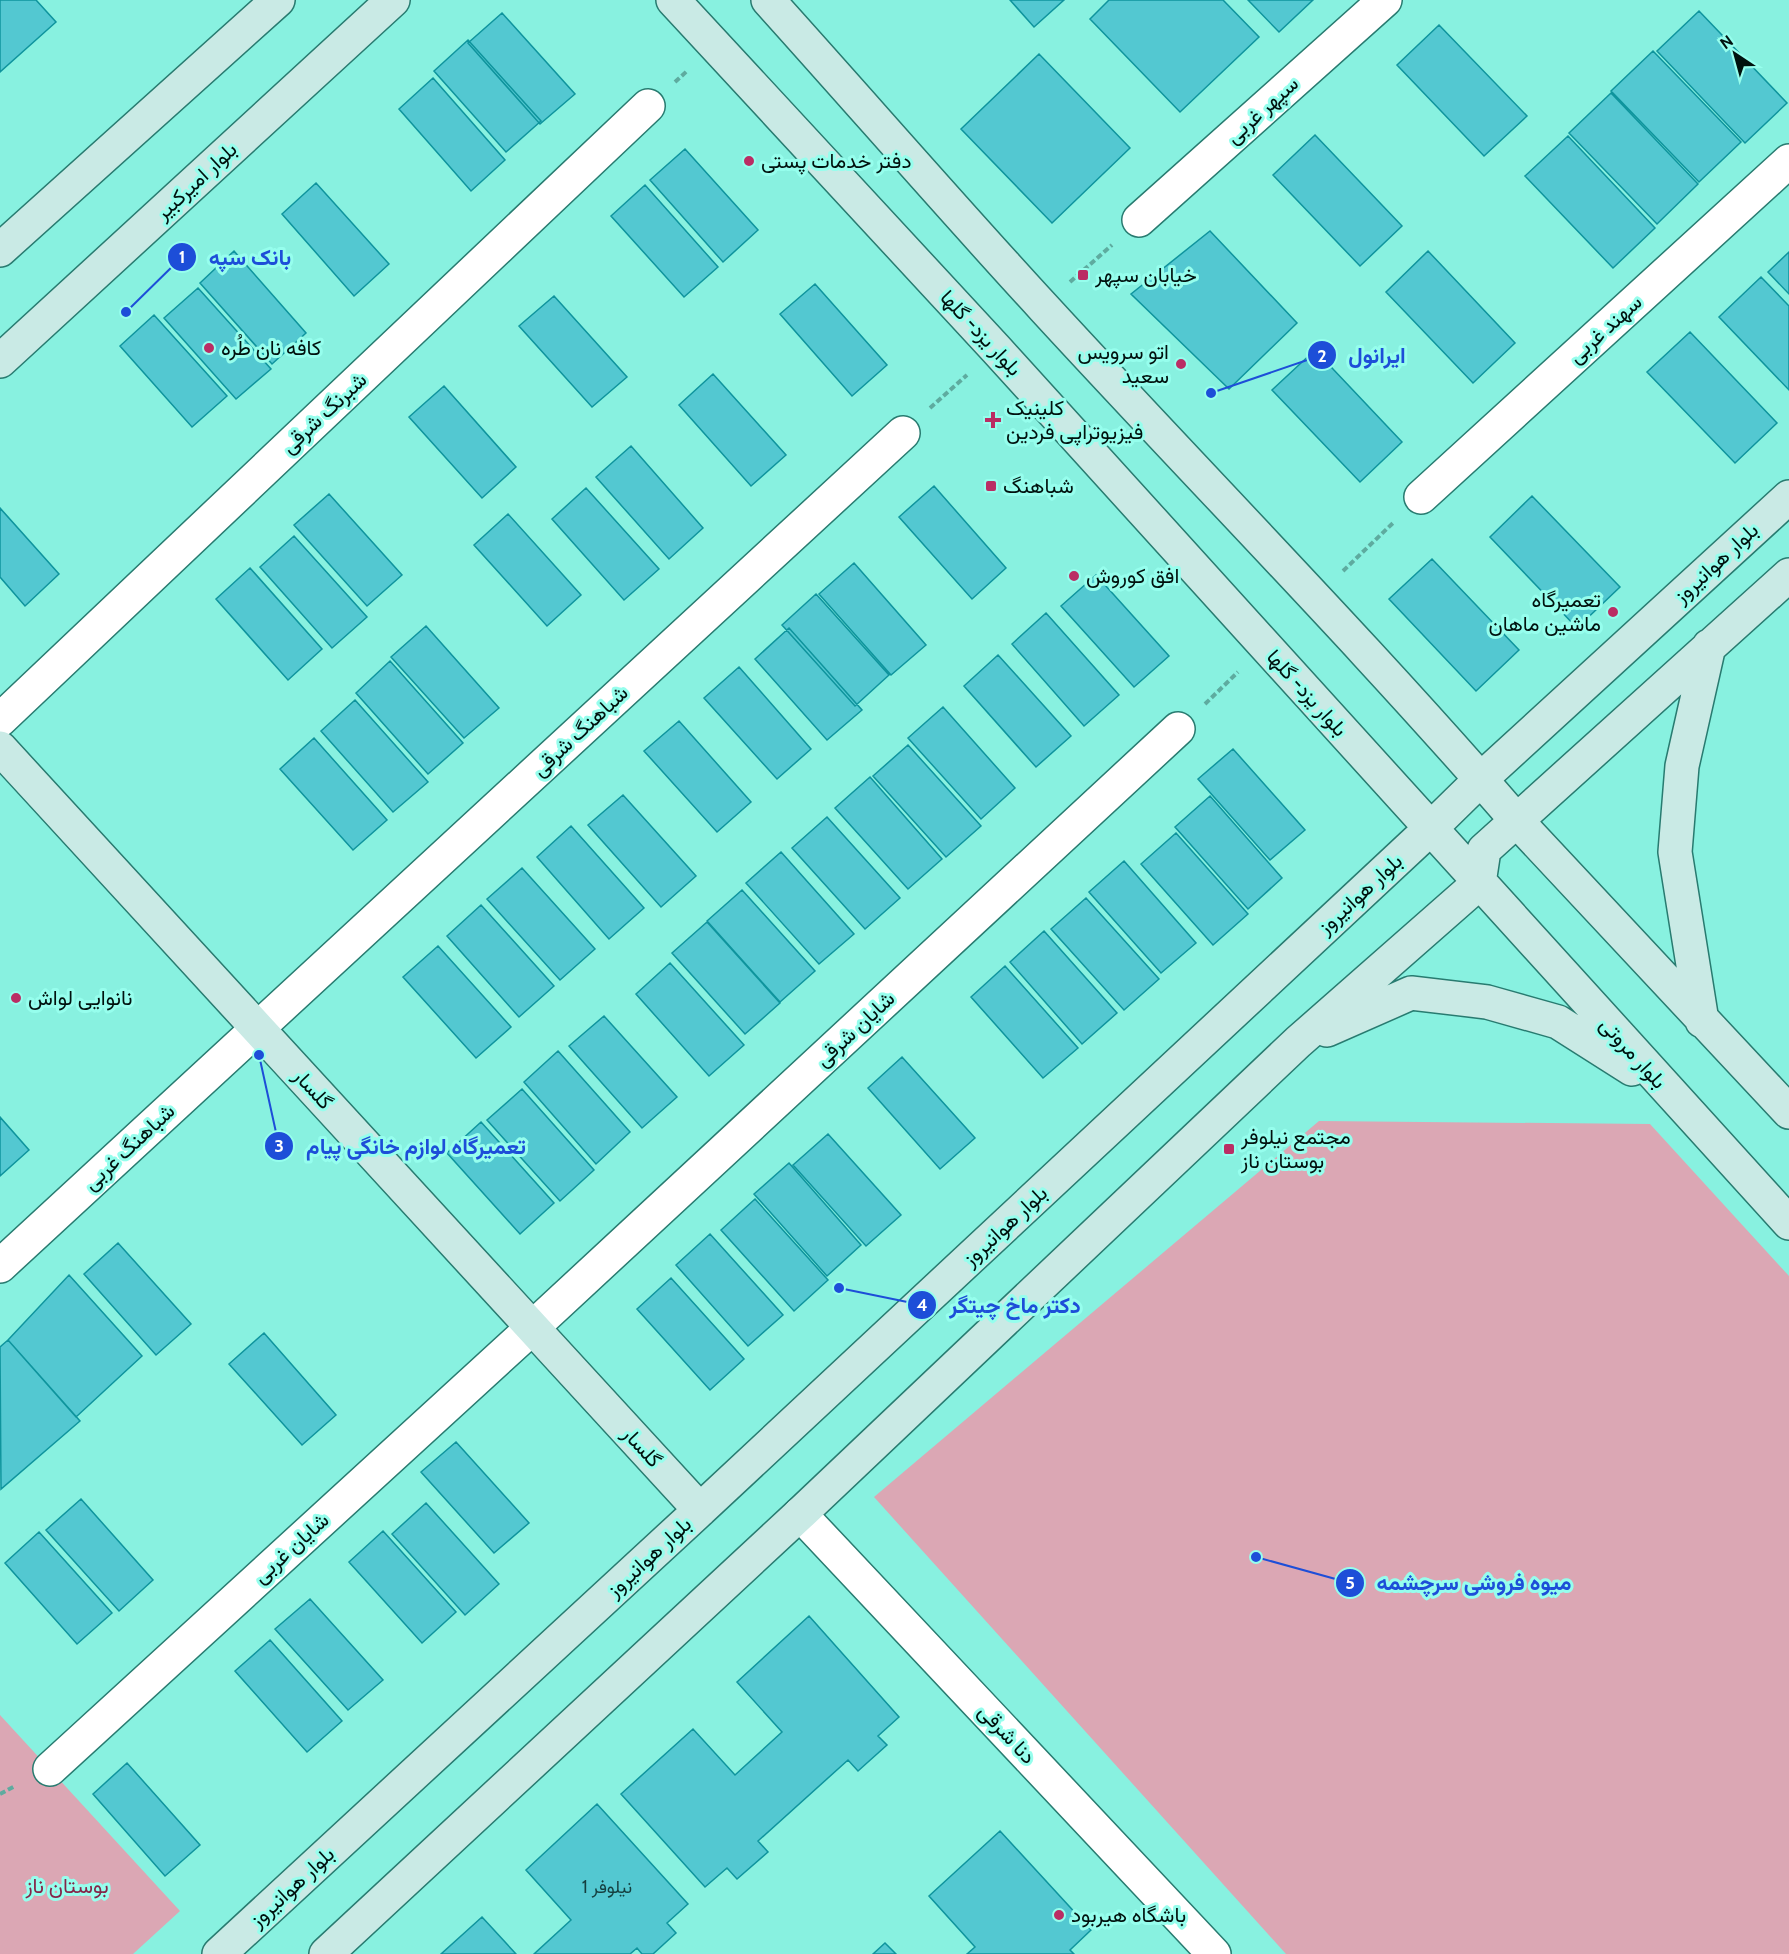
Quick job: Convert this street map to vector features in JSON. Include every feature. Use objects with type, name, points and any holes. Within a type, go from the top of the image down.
[{"type":"main road","points":[[0,250],[278,0]]},
{"type":"main road","name":"بلوار امیرکبیر","points":[[0,362],[393,0]]},
{"type":"main road","name":"بلوار یزد- گلها","points":[[673,0],[996,349],[1479,883]]},
{"type":"main road","points":[[768,0],[1043,307],[1702,1021],[1789,1112]]},
{"type":"main road","name":"بلوار هوانیروز","points":[[219,1954],[700,1510],[1481,779],[1789,496]]},
{"type":"main road","points":[[326,1954],[800,1514],[1298,1042],[1479,883],[1484,850],[1789,575]]},
{"type":"main road","points":[[1702,1021],[1675,852],[1682,766],[1709,646]]},
{"type":"main road","name":"گلسار","points":[[0,748],[700,1510]]},
{"type":"main road","name":"بلوار مروتی","points":[[1479,883],[1789,1223]]},
{"type":"main road","points":[[1298,1042],[1411,993],[1487,1002],[1558,1022],[1670,1094]]},
{"type":"street","name":"سپهر غربی","points":[[1139,220],[1385,0]]},
{"type":"street","name":"شبرنگ شرقی","points":[[0,720],[648,106]]},
{"type":"street","name":"سهند غربی","points":[[1421,497],[1789,161]]},
{"type":"street","name":"شباهنگ شرقی","points":[[258,1028],[903,433]]},
{"type":"street","name":"شایان شرقی","points":[[532,1328],[1178,729]]},
{"type":"street","name":"شباهنگ غربی","points":[[0,1266],[258,1028]]},
{"type":"street","name":"شایان غربی","points":[[50,1769],[532,1328]]},
{"type":"street","name":"دنا شرقی","points":[[800,1514],[1214,1954]]},
{"type":"path","points":[[648,106],[715,46]]},
{"type":"green space","points":[[1319,1121],[1650,1124],[1789,1276],[1789,1954],[1286,1954],[874,1497]]},
{"type":"green space","name":"بوستان ناز","points":[[0,1715],[180,1911],[133,1954],[0,1954]]},
{"type":"building","points":[[0,0],[36,0],[56,22],[0,72]]},
{"type":"building","points":[[1010,0],[1064,0],[1034,27]]},
{"type":"building","points":[[1109,0],[1223,0],[1259,37],[1180,112],[1090,19]]},
{"type":"building","points":[[1248,0],[1313,0],[1279,32]]},
{"type":"building","points":[[1699,11],[1787,103],[1745,143],[1657,51]]},
{"type":"building","points":[[502,13],[575,94],[540,124],[468,43]]},
{"type":"building","points":[[1439,25],[1527,116],[1484,156],[1397,65]]},
{"type":"building","points":[[468,40],[541,121],[506,152],[434,71]]},
{"type":"building","points":[[1653,51],[1741,142],[1699,182],[1611,91]]},
{"type":"building","points":[[1039,54],[1130,148],[1052,223],[961,129]]},
{"type":"building","points":[[433,78],[505,160],[471,191],[399,109]]},
{"type":"building","points":[[1611,93],[1698,184],[1657,224],[1569,133]]},
{"type":"building","points":[[1315,135],[1402,226],[1360,266],[1273,175]]},
{"type":"building","points":[[1568,136],[1655,228],[1613,268],[1525,176]]},
{"type":"building","points":[[685,149],[758,230],[723,262],[650,180]]},
{"type":"building","points":[[316,183],[389,264],[354,296],[282,214]]},
{"type":"building","points":[[645,185],[718,267],[684,297],[611,216]]},
{"type":"building","points":[[1210,231],[1297,323],[1229,389],[1131,294]]},
{"type":"building","points":[[234,251],[306,333],[272,364],[200,283]]},
{"type":"building","points":[[1428,251],[1515,343],[1473,383],[1386,292]]},
{"type":"building","points":[[1789,252],[1789,294],[1768,272]]},
{"type":"building","points":[[1761,277],[1789,306],[1789,390],[1719,317]]},
{"type":"building","points":[[815,284],[887,365],[852,396],[780,314]]},
{"type":"building","points":[[198,288],[271,369],[236,399],[164,318]]},
{"type":"building","points":[[554,296],[627,377],[592,407],[519,326]]},
{"type":"building","points":[[154,315],[227,396],[192,427],[120,346]]},
{"type":"building","points":[[1690,332],[1777,423],[1735,463],[1647,372]]},
{"type":"building","points":[[1315,350],[1402,442],[1360,482],[1272,390]]},
{"type":"building","points":[[713,374],[786,455],[751,486],[679,405]]},
{"type":"building","points":[[444,386],[516,467],[482,498],[409,417]]},
{"type":"building","points":[[631,446],[703,528],[669,559],[596,477]]},
{"type":"building","points":[[934,486],[1006,568],[972,599],[899,517]]},
{"type":"building","points":[[586,488],[659,569],[624,600],[552,519]]},
{"type":"building","points":[[329,494],[402,575],[367,606],[294,525]]},
{"type":"building","points":[[1532,496],[1620,587],[1577,628],[1490,537]]},
{"type":"building","points":[[0,508],[59,574],[25,606],[0,577]]},
{"type":"building","points":[[508,514],[581,595],[547,626],[474,545]]},
{"type":"building","points":[[294,536],[367,617],[332,648],[260,567]]},
{"type":"building","points":[[1432,559],[1519,650],[1476,691],[1389,599]]},
{"type":"building","points":[[854,563],[926,645],[891,675],[819,594]]},
{"type":"building","points":[[250,568],[322,649],[288,680],[216,599]]},
{"type":"building","points":[[1096,575],[1169,656],[1134,687],[1061,606]]},
{"type":"building","points":[[816,594],[889,675],[855,706],[782,625]]},
{"type":"building","points":[[1046,613],[1119,695],[1084,726],[1012,644]]},
{"type":"building","points":[[426,626],[499,708],[464,738],[391,657]]},
{"type":"building","points":[[789,628],[862,710],[827,740],[755,659]]},
{"type":"building","points":[[998,655],[1071,736],[1036,767],[964,686]]},
{"type":"building","points":[[390,661],[463,743],[428,774],[356,693]]},
{"type":"building","points":[[739,667],[811,749],[777,779],[704,698]]},
{"type":"building","points":[[355,700],[428,782],[393,812],[321,731]]},
{"type":"building","points":[[943,707],[1015,788],[981,819],[908,738]]},
{"type":"building","points":[[679,721],[751,802],[717,832],[644,751]]},
{"type":"building","points":[[314,738],[387,820],[353,850],[280,769]]},
{"type":"building","points":[[908,745],[981,826],[946,857],[873,776]]},
{"type":"building","points":[[1233,749],[1305,830],[1270,860],[1198,779]]},
{"type":"building","points":[[870,777],[942,859],[908,889],[835,808]]},
{"type":"building","points":[[623,795],[696,876],[661,907],[588,825]]},
{"type":"building","points":[[1210,796],[1282,878],[1248,909],[1175,827]]},
{"type":"building","points":[[827,817],[900,898],[865,929],[792,848]]},
{"type":"building","points":[[571,826],[644,908],[609,939],[537,857]]},
{"type":"building","points":[[1176,833],[1248,914],[1213,945],[1141,864]]},
{"type":"building","points":[[781,852],[854,934],[819,964],[746,883]]},
{"type":"building","points":[[1124,861],[1196,943],[1161,973],[1089,892]]},
{"type":"building","points":[[522,868],[595,949],[560,980],[487,899]]},
{"type":"building","points":[[742,890],[815,971],[780,1002],[707,921]]},
{"type":"building","points":[[1086,898],[1159,979],[1124,1010],[1051,929]]},
{"type":"building","points":[[481,905],[554,986],[519,1017],[447,936]]},
{"type":"building","points":[[707,922],[780,1003],[745,1034],[672,953]]},
{"type":"building","points":[[1044,931],[1117,1013],[1082,1044],[1010,962]]},
{"type":"building","points":[[438,946],[511,1027],[476,1058],[403,977]]},
{"type":"building","points":[[670,963],[744,1045],[709,1076],[636,994]]},
{"type":"building","points":[[1005,966],[1078,1048],[1043,1078],[971,997]]},
{"type":"building","points":[[604,1016],[677,1097],[642,1128],[569,1046]]},
{"type":"building","points":[[558,1051],[630,1132],[596,1164],[524,1082]]},
{"type":"building","points":[[902,1057],[975,1138],[940,1169],[868,1088]]},
{"type":"building","points":[[522,1089],[594,1170],[560,1201],[487,1120]]},
{"type":"building","points":[[0,1117],[29,1150],[0,1176]]},
{"type":"building","points":[[481,1122],[554,1203],[520,1234],[447,1153]]},
{"type":"building","points":[[828,1134],[901,1215],[866,1246],[793,1165]]},
{"type":"building","points":[[789,1163],[861,1245],[827,1276],[754,1194]]},
{"type":"building","points":[[755,1199],[828,1280],[794,1311],[721,1230]]},
{"type":"building","points":[[710,1234],[783,1315],[748,1346],[676,1265]]},
{"type":"building","points":[[118,1243],[191,1324],[156,1355],[84,1274]]},
{"type":"building","points":[[69,1275],[142,1356],[76,1417],[8,1340]]},
{"type":"building","points":[[671,1278],[744,1359],[710,1390],[637,1309]]},
{"type":"building","points":[[264,1333],[336,1415],[302,1445],[229,1364]]},
{"type":"building","points":[[8,1340],[80,1421],[1,1489],[0,1347]]},
{"type":"building","points":[[456,1442],[529,1523],[494,1553],[421,1472]]},
{"type":"building","points":[[81,1499],[153,1580],[119,1611],[46,1530]]},
{"type":"building","points":[[426,1503],[499,1584],[465,1615],[392,1534]]},
{"type":"building","points":[[383,1531],[456,1612],[422,1643],[349,1562]]},
{"type":"building","points":[[39,1532],[112,1613],[77,1644],[5,1563]]},
{"type":"building","points":[[310,1599],[383,1680],[348,1710],[275,1629]]},
{"type":"building","points":[[809,1616],[899,1717],[878,1736],[887,1745],[858,1771],[848,1760],[758,1841],[768,1852],[737,1879],[727,1868],[705,1887],[621,1794],[693,1729],[735,1775],[782,1732],[737,1682]]},
{"type":"building","points":[[270,1640],[342,1721],[307,1752],[235,1671]]},
{"type":"building","points":[[127,1763],[200,1845],[165,1876],[93,1794]]},
{"type":"building","points":[[597,1804],[688,1904],[667,1923],[676,1933],[653,1954],[642,1954],[637,1948],[630,1954],[534,1954],[571,1920],[526,1870]]},
{"type":"building","points":[[1000,1831],[1091,1930],[1070,1950],[1074,1954],[967,1954],[975,1947],[929,1896]]},
{"type":"building","points":[[482,1917],[516,1954],[441,1954]]},
{"type":"building","points":[[885,1943],[896,1954],[873,1954]]},
{"type":"place","name":"دفتر خدمات پستی","points":[[749,161]]},
{"type":"place","name":"خیابان سپهر","points":[[1083,275]]},
{"type":"place","name":"بانک سپه","points":[[126,312]]},
{"type":"place","name":"کافه نان طُره","points":[[209,348]]},
{"type":"place","name":"اتو سرویس سعید","points":[[1181,364]]},
{"type":"place","name":"ایرانول","points":[[1211,393]]},
{"type":"place","name":"کلینیک فیزیوتراپی فردین","points":[[993,420]]},
{"type":"place","name":"شباهنگ","points":[[991,486]]},
{"type":"place","name":"افق کوروش","points":[[1074,576]]},
{"type":"place","name":"تعمیرگاه ماشین ماهان","points":[[1613,612]]},
{"type":"place","name":"نانوایی لواش","points":[[16,998]]},
{"type":"place","name":"تعمیرگاه لوازم خانگی پیام","points":[[259,1055]]},
{"type":"place","name":"مجتمع نیلوفر بوستان ناز","points":[[1229,1149]]},
{"type":"place","name":"دکتر ماخ چیتگر","points":[[839,1288]]},
{"type":"place","name":"میوه فروشی سرچشمه","points":[[1256,1557]]},
{"type":"place","name":"باشگاه هیربود","points":[[1059,1915]]}]
